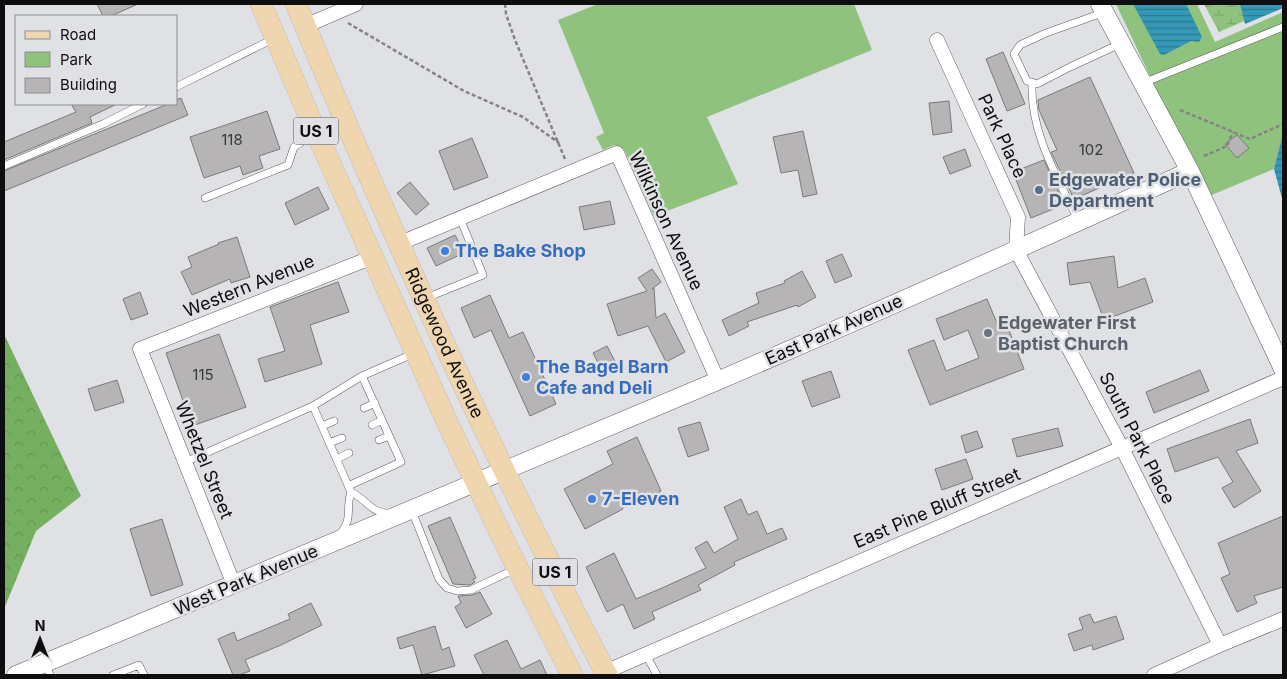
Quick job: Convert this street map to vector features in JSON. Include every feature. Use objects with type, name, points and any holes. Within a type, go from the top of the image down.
[{"type":"main road","name":"Ridgewood Avenue","points":[[261,4],[316,132],[415,352],[477,484],[572,675]]},
{"type":"main road","points":[[280,4],[285,11],[305,26]]},
{"type":"main road","name":"Ridgewood Avenue","points":[[296,4],[423,299],[504,472],[606,674]]},
{"type":"street","points":[[305,26],[356,4]]},
{"type":"street","points":[[1103,8],[1190,171],[1283,369]]},
{"type":"street","name":"Park Place","points":[[937,40],[1018,218],[1016,250]]},
{"type":"street","name":"Wilkinson Avenue","points":[[398,244],[617,153],[718,381]]},
{"type":"street","name":"East Park Avenue","points":[[477,484],[718,381],[1190,171]]},
{"type":"street","name":"South Park Place","points":[[1016,250],[1122,448],[1220,645]]},
{"type":"street","name":"Western Avenue","points":[[140,349],[373,257]]},
{"type":"street","name":"Whetzel Street","points":[[140,349],[234,585]]},
{"type":"street","name":"East Pine Bluff Street","points":[[606,674],[1283,378]]},
{"type":"street","name":"West Park Avenue","points":[[16,675],[48,669],[234,585],[477,484]]},
{"type":"street","points":[[1161,674],[1220,645],[1283,619]]},
{"type":"lane","points":[[1103,8],[1020,45],[1014,54],[1023,74],[1027,81],[1037,84],[1122,43]]},
{"type":"lane","points":[[1143,83],[1283,28]]},
{"type":"lane","points":[[178,87],[275,38]]},
{"type":"lane","points":[[1032,82],[1032,104],[1041,142],[1079,222]]},
{"type":"lane","points":[[4,166],[103,124],[142,105]]},
{"type":"lane","points":[[205,198],[288,165],[294,147],[316,132]]},
{"type":"lane","points":[[423,299],[483,275],[460,218]]},
{"type":"lane","points":[[185,462],[313,406],[362,376],[415,352]]},
{"type":"lane","points":[[350,489],[401,462],[362,376]]},
{"type":"lane","points":[[364,408],[375,403]]},
{"type":"lane","points":[[313,406],[350,489],[376,511],[388,513],[412,511],[438,579],[447,588],[457,592],[471,590],[518,568]]},
{"type":"lane","points":[[372,425],[382,420]]},
{"type":"lane","points":[[322,426],[334,421]]},
{"type":"lane","points":[[380,440],[389,436]]},
{"type":"lane","points":[[329,443],[342,438]]},
{"type":"lane","points":[[336,459],[349,454]]},
{"type":"lane","points":[[331,545],[347,526],[350,489]]},
{"type":"lane","points":[[646,655],[657,675]]},
{"type":"lane","points":[[113,675],[139,665],[144,675]]},
{"type":"path","points":[[505,4],[515,40],[570,172]]},
{"type":"path","points":[[332,14],[464,92],[523,117],[559,143]]},
{"type":"path","points":[[1180,110],[1250,139],[1283,124]]},
{"type":"path","points":[[1204,156],[1227,146],[1233,132]]},
{"type":"green space","points":[[598,4],[854,4],[872,50],[707,117],[738,184],[654,216],[624,149],[614,145],[603,150],[596,137],[604,133],[558,20]]},
{"type":"green space","points":[[1116,4],[1197,4],[1215,42],[1283,12],[1283,136],[1274,169],[1207,197]]},
{"type":"green space","points":[[1204,4],[1246,4],[1251,18],[1219,32]]},
{"type":"green space","points":[[4,334],[81,496],[36,531],[4,609]]},
{"type":"water","points":[[1133,4],[1186,4],[1202,37],[1199,42],[1191,41],[1164,55],[1160,54]]},
{"type":"water","points":[[1240,4],[1283,4],[1283,8],[1245,24]]},
{"type":"water","points":[[1283,136],[1283,202],[1274,169]]},
{"type":"building","points":[[97,4],[138,4],[113,15],[102,15]]},
{"type":"building","points":[[1003,52],[1025,104],[1007,111],[986,59]]},
{"type":"building","points":[[1090,77],[1134,173],[1074,199],[1051,152],[1057,150],[1039,110],[1038,100]]},
{"type":"building","points":[[181,98],[188,115],[4,191],[4,171],[166,105],[178,105],[178,99]]},
{"type":"building","points":[[949,101],[952,132],[933,135],[929,103]]},
{"type":"building","points":[[72,105],[115,105],[90,117],[92,123],[4,160],[4,142],[76,112]]},
{"type":"building","points":[[267,111],[280,149],[259,156],[263,168],[243,175],[240,166],[204,178],[190,137]]},
{"type":"building","points":[[803,131],[817,194],[803,197],[798,170],[781,173],[773,137]]},
{"type":"building","points":[[1237,135],[1249,148],[1237,158],[1225,144]]},
{"type":"building","points":[[472,138],[488,177],[454,190],[439,151]]},
{"type":"building","points":[[965,149],[971,166],[950,174],[943,157]]},
{"type":"building","points":[[1044,160],[1064,204],[1031,218],[1013,172]]},
{"type":"building","points":[[410,182],[429,204],[416,215],[397,193]]},
{"type":"building","points":[[318,187],[329,209],[295,225],[285,203]]},
{"type":"building","points":[[610,201],[615,224],[584,230],[579,207]]},
{"type":"building","name":"The Bake Shop","points":[[455,235],[464,253],[436,266],[427,248]]},
{"type":"building","points":[[237,237],[250,277],[231,283],[230,279],[192,295],[181,272],[192,267],[188,257],[218,243]]},
{"type":"building","points":[[842,254],[852,276],[835,283],[826,261]]},
{"type":"building","points":[[1114,256],[1118,288],[1145,278],[1153,302],[1104,320],[1090,282],[1070,285],[1067,263]]},
{"type":"building","points":[[652,269],[661,282],[652,289],[654,288],[656,318],[665,313],[685,352],[666,362],[648,326],[618,336],[607,304],[647,291],[638,278]]},
{"type":"building","points":[[802,271],[816,297],[798,307],[797,305],[747,322],[749,326],[729,336],[722,320],[759,303],[756,293],[785,283],[784,281]]},
{"type":"building","points":[[338,282],[349,312],[310,325],[322,364],[265,382],[258,359],[285,351],[270,307]]},
{"type":"building","points":[[140,292],[148,314],[131,320],[123,299]]},
{"type":"building","points":[[490,295],[509,338],[523,332],[556,404],[530,416],[491,330],[474,338],[461,308]]},
{"type":"building","points":[[987,299],[999,328],[1007,325],[1024,369],[930,405],[908,350],[934,340],[946,371],[979,358],[968,330],[944,340],[936,319]]},
{"type":"building","points":[[219,334],[246,407],[192,426],[166,353]]},
{"type":"building","points":[[607,346],[618,367],[604,374],[593,353]]},
{"type":"building","points":[[1200,370],[1209,391],[1154,413],[1146,392]]},
{"type":"building","points":[[831,371],[840,397],[812,407],[802,381]]},
{"type":"building","points":[[117,380],[124,402],[95,411],[88,389]]},
{"type":"building","points":[[1250,419],[1258,443],[1236,451],[1261,491],[1234,508],[1222,488],[1233,482],[1218,457],[1175,472],[1167,449]]},
{"type":"building","points":[[700,422],[709,450],[688,457],[678,428]]},
{"type":"building","points":[[1058,428],[1063,446],[1017,457],[1012,439]]},
{"type":"building","points":[[977,431],[983,447],[966,453],[961,436]]},
{"type":"building","points":[[637,437],[661,491],[622,508],[585,529],[564,489],[613,464],[607,451]]},
{"type":"building","points":[[966,459],[973,479],[942,490],[935,469]]},
{"type":"building","points":[[741,499],[748,515],[757,511],[767,534],[782,528],[787,539],[734,562],[735,565],[698,585],[701,590],[652,612],[655,619],[634,629],[623,604],[607,612],[586,567],[614,553],[636,599],[662,588],[706,568],[695,548],[707,541],[714,553],[738,539],[724,507]]},
{"type":"building","points":[[1283,516],[1283,587],[1254,596],[1257,603],[1237,612],[1221,578],[1230,574],[1218,543]]},
{"type":"building","points":[[450,517],[476,578],[473,579],[475,582],[470,585],[453,584],[428,526]]},
{"type":"building","points":[[162,519],[183,585],[151,596],[130,529]]},
{"type":"building","points":[[480,592],[492,614],[466,628],[455,607],[461,603],[458,596],[472,595]]},
{"type":"building","points":[[311,603],[322,625],[245,660],[250,671],[233,675],[218,639],[234,632],[237,641],[290,619],[288,614]]},
{"type":"building","points":[[1090,614],[1094,623],[1116,616],[1124,639],[1093,650],[1092,645],[1074,651],[1068,634],[1083,629],[1079,618]]},
{"type":"building","points":[[435,626],[442,650],[449,647],[455,666],[422,675],[413,645],[400,649],[397,638]]},
{"type":"building","points":[[507,640],[521,669],[540,660],[547,675],[484,675],[474,655]]},
{"type":"place","name":"Edgewater Police Department","points":[[1039,190]]},
{"type":"place","name":"The Bake Shop","points":[[445,251]]},
{"type":"place","name":"Edgewater First Baptist Church","points":[[988,333]]},
{"type":"place","name":"The Bagel Barn Cafe and Deli","points":[[526,377]]},
{"type":"place","name":"7-Eleven","points":[[592,499]]}]
